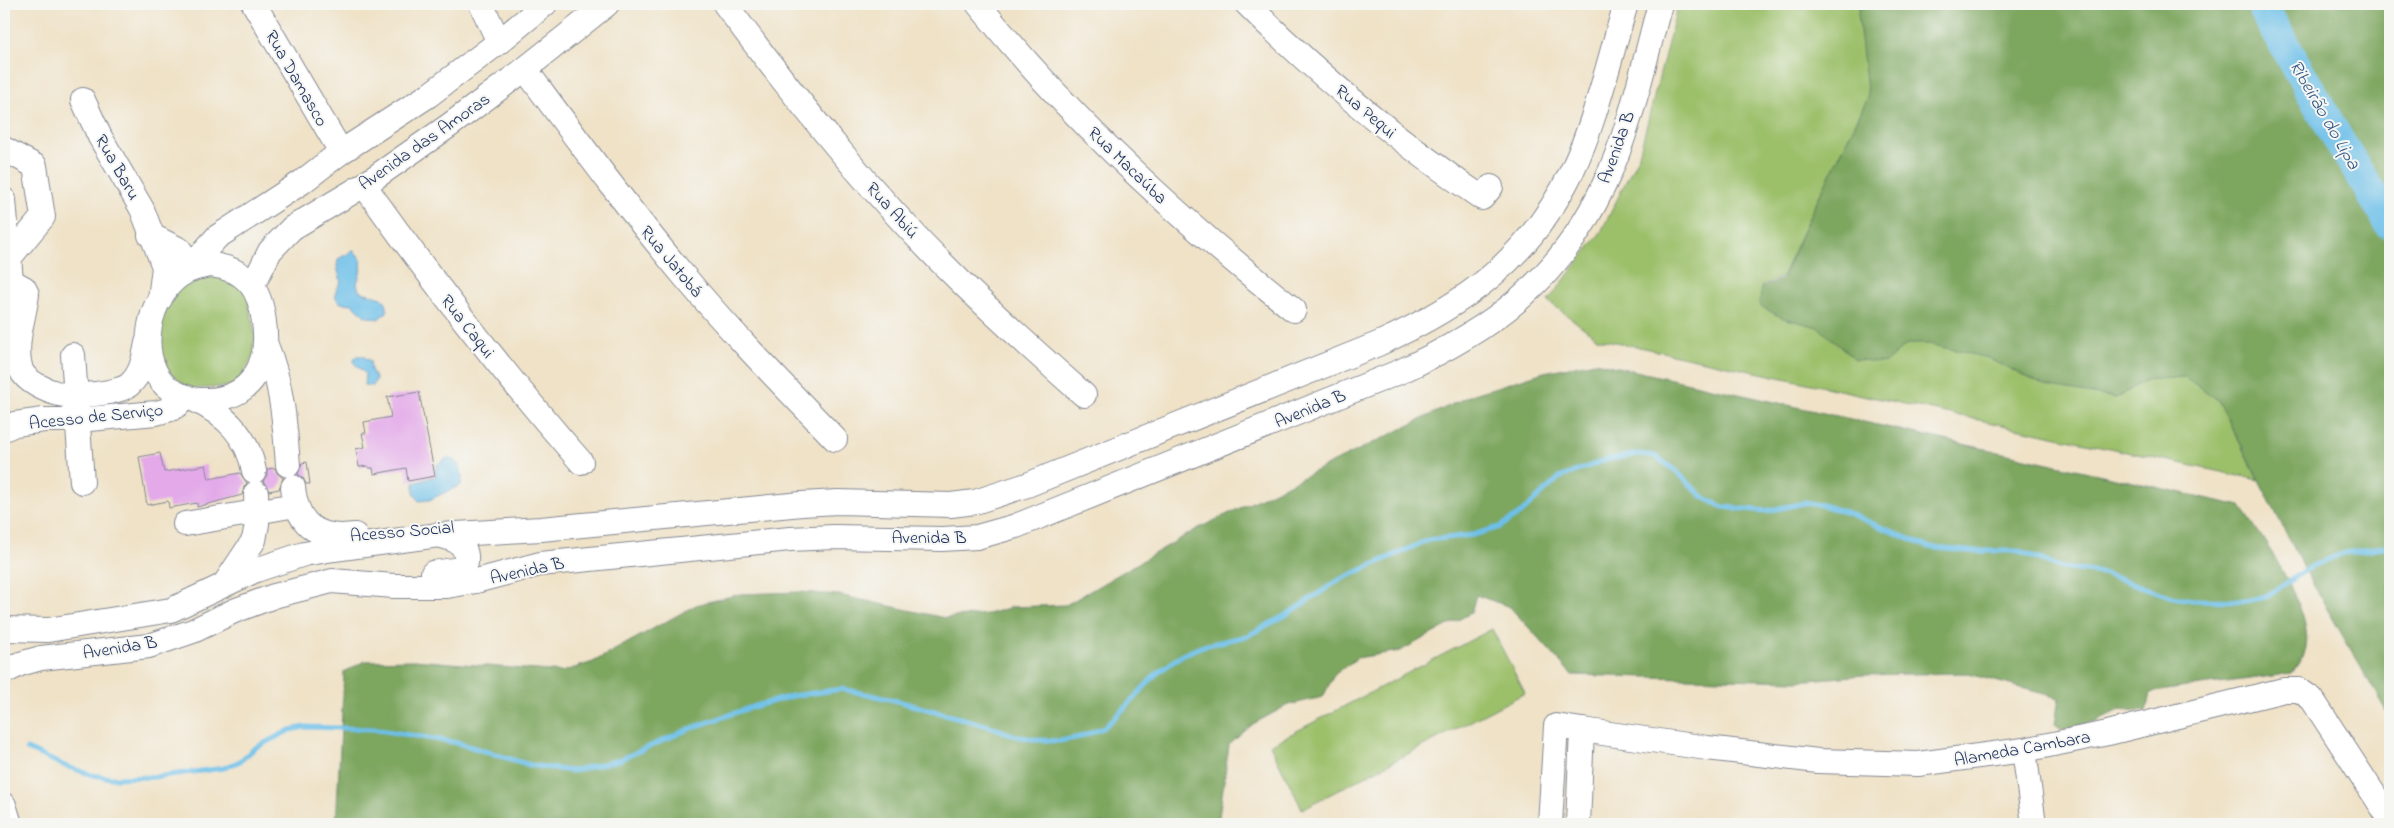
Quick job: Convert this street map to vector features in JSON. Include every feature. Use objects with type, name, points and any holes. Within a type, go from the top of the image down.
[{"type":"street","name":"Rua Damasco","points":[[254,4],[341,152]]},
{"type":"street","points":[[482,4],[499,42]]},
{"type":"street","name":"Avenida das Amoras","points":[[194,268],[206,247],[217,238],[302,182],[341,152],[429,95],[499,42],[545,4]]},
{"type":"street","name":"Avenida das Amoras","points":[[250,283],[257,277],[270,251],[292,228],[364,185],[450,125],[607,4]]},
{"type":"street","name":"Rua Abiú","points":[[725,4],[807,109],[907,225],[960,281],[1084,395]]},
{"type":"street","name":"Rua Macaúba","points":[[978,4],[1076,114],[1144,181],[1199,232],[1294,310]]},
{"type":"street","name":"Rua Pequi","points":[[1247,4],[1343,93],[1440,170],[1482,198],[1491,187]]},
{"type":"street","name":"Avenida B","points":[[4,629],[48,630],[150,615],[171,610],[256,570],[304,554],[438,535],[541,529],[802,504],[838,502],[925,505],[975,502],[1001,495],[1123,448],[1425,323],[1471,293],[1503,268],[1528,240],[1554,203],[1572,171],[1583,143],[1626,4]]},
{"type":"street","name":"Avenida B","points":[[4,672],[20,664],[41,658],[148,646],[193,632],[234,611],[274,596],[332,582],[394,586],[447,586],[476,581],[540,564],[770,541],[834,537],[942,539],[977,537],[1016,526],[1399,372],[1444,352],[1487,325],[1528,292],[1561,255],[1585,220],[1608,176],[1620,144],[1660,4]]},
{"type":"street","name":"Rua Jatobá","points":[[525,69],[620,197],[684,276],[755,356],[836,440]]},
{"type":"street","points":[[429,95],[450,125]]},
{"type":"street","name":"Rua Baru","points":[[83,100],[100,137],[142,209],[150,235],[164,267],[159,302]]},
{"type":"street","points":[[4,148],[35,166],[43,218],[10,257]]},
{"type":"street","name":"Rua Caqui","points":[[364,185],[489,353],[581,462]]},
{"type":"street","points":[[4,200],[11,281],[4,320]]},
{"type":"street","points":[[150,235],[180,250],[194,268]]},
{"type":"street","points":[[190,398],[216,400],[241,390],[260,367],[266,345],[260,298],[244,277],[228,268],[211,265],[194,268],[172,282],[154,312],[148,339],[150,360],[158,377],[168,387],[190,398],[217,411],[239,435],[251,455],[257,524],[254,540],[223,586]]},
{"type":"street","name":"Acesso de Serviço","points":[[11,281],[24,288],[27,294],[18,337],[18,353],[22,372],[34,383],[59,394],[76,395],[120,390],[129,385],[139,372],[148,339]]},
{"type":"street","name":"Acesso Social","points":[[266,345],[274,362],[284,420],[292,486],[304,521],[313,529],[332,536],[476,524],[541,529]]},
{"type":"street","points":[[73,356],[82,482]]},
{"type":"street","name":"Acesso de Serviço","points":[[4,429],[16,424],[44,420],[78,420],[160,412],[171,409],[190,398]]},
{"type":"street","points":[[185,524],[255,492],[292,486]]},
{"type":"street","points":[[332,582],[366,576],[441,572],[460,569],[465,566],[467,559],[462,545],[454,539],[404,530]]},
{"type":"street","name":"Alameda Cambara","points":[[1555,824],[1556,726],[1707,748],[1818,761],[1918,764],[2024,750],[2108,733],[2284,690],[2299,690],[2312,699],[2390,819]]},
{"type":"street","points":[[1578,824],[1582,730]]},
{"type":"street","points":[[2024,750],[2034,824]]},
{"type":"street","points":[[4,805],[10,824]]},
{"type":"green space","points":[[1678,4],[1862,4],[1858,12],[1869,96],[1812,211],[1782,277],[1762,286],[1761,303],[1908,341],[1929,342],[2146,378],[2186,375],[2218,398],[2258,480],[1597,338],[1548,301],[1601,232],[1639,155]]},
{"type":"green space","points":[[1862,4],[2390,4],[2390,718],[2306,572],[2218,400],[2185,377],[2146,380],[2116,398],[2045,386],[1988,358],[1929,344],[1907,344],[1885,363],[1855,359],[1818,327],[1783,318],[1760,306],[1761,288],[1782,279],[1811,213],[1868,98],[1858,14]]},
{"type":"green space","points":[[213,271],[246,289],[258,350],[235,386],[192,389],[173,379],[160,360],[161,319],[178,287]]},
{"type":"green space","points":[[1595,362],[2241,506],[2274,556],[2296,599],[2304,619],[2307,638],[2304,654],[2292,673],[2150,693],[2146,712],[2121,709],[2096,721],[2063,730],[2055,724],[2059,698],[1965,673],[1864,675],[1797,681],[1572,675],[1510,607],[1476,595],[1471,613],[1400,651],[1357,658],[1334,675],[1323,697],[1288,705],[1253,724],[1229,745],[1218,824],[336,824],[344,672],[365,661],[414,660],[562,672],[593,662],[696,605],[740,594],[800,592],[839,595],[945,618],[988,614],[1012,607],[1066,605],[1195,530],[1471,395],[1544,372]]},
{"type":"green space","points":[[1492,629],[1525,693],[1302,809],[1270,745]]},
{"type":"water","points":[[353,251],[360,258],[361,262],[357,283],[359,291],[382,298],[386,302],[387,312],[378,319],[365,316],[353,304],[341,303],[335,295],[341,281],[337,267],[338,259]]},
{"type":"water","points":[[356,356],[363,356],[370,361],[371,370],[376,378],[373,386],[364,385],[365,374],[353,362]]},
{"type":"water","points":[[447,458],[458,464],[462,476],[461,485],[429,500],[419,501],[414,493],[414,483],[436,476],[436,466]]},
{"type":"building","points":[[419,392],[435,476],[408,481],[406,468],[374,474],[373,468],[368,466],[359,467],[356,449],[365,447],[362,433],[366,433],[364,422],[391,417],[387,397]]},
{"type":"building","points":[[160,453],[164,472],[206,465],[209,479],[240,473],[247,483],[242,495],[197,507],[197,503],[169,508],[168,501],[147,505],[139,457]]},
{"type":"building","points":[[307,462],[310,484],[306,484],[298,474],[302,463]]},
{"type":"building","points":[[275,468],[277,473],[283,478],[279,489],[269,491],[263,481],[267,475],[267,469]]},
{"type":"waterway","name":"Ribeirão do Lipa","points":[[2261,4],[2337,137],[2390,224]]},
{"type":"waterway","points":[[27,749],[65,766],[92,775],[111,778],[154,777],[224,768],[240,761],[255,748],[290,730],[305,727],[373,729],[458,743],[530,765],[572,771],[619,760],[689,729],[749,708],[792,696],[842,689],[890,699],[989,726],[1016,736],[1060,741],[1080,737],[1103,728],[1125,708],[1155,675],[1182,655],[1203,646],[1247,636],[1286,615],[1339,580],[1428,540],[1473,535],[1500,527],[1521,513],[1559,478],[1605,460],[1638,454],[1655,456],[1676,471],[1703,497],[1723,507],[1767,511],[1804,503],[1822,505],[1848,513],[1928,547],[1965,551],[2019,551],[2062,568],[2102,573],[2172,597],[2193,600],[2250,601],[2265,597],[2312,566],[2344,553],[2390,546]]}]
